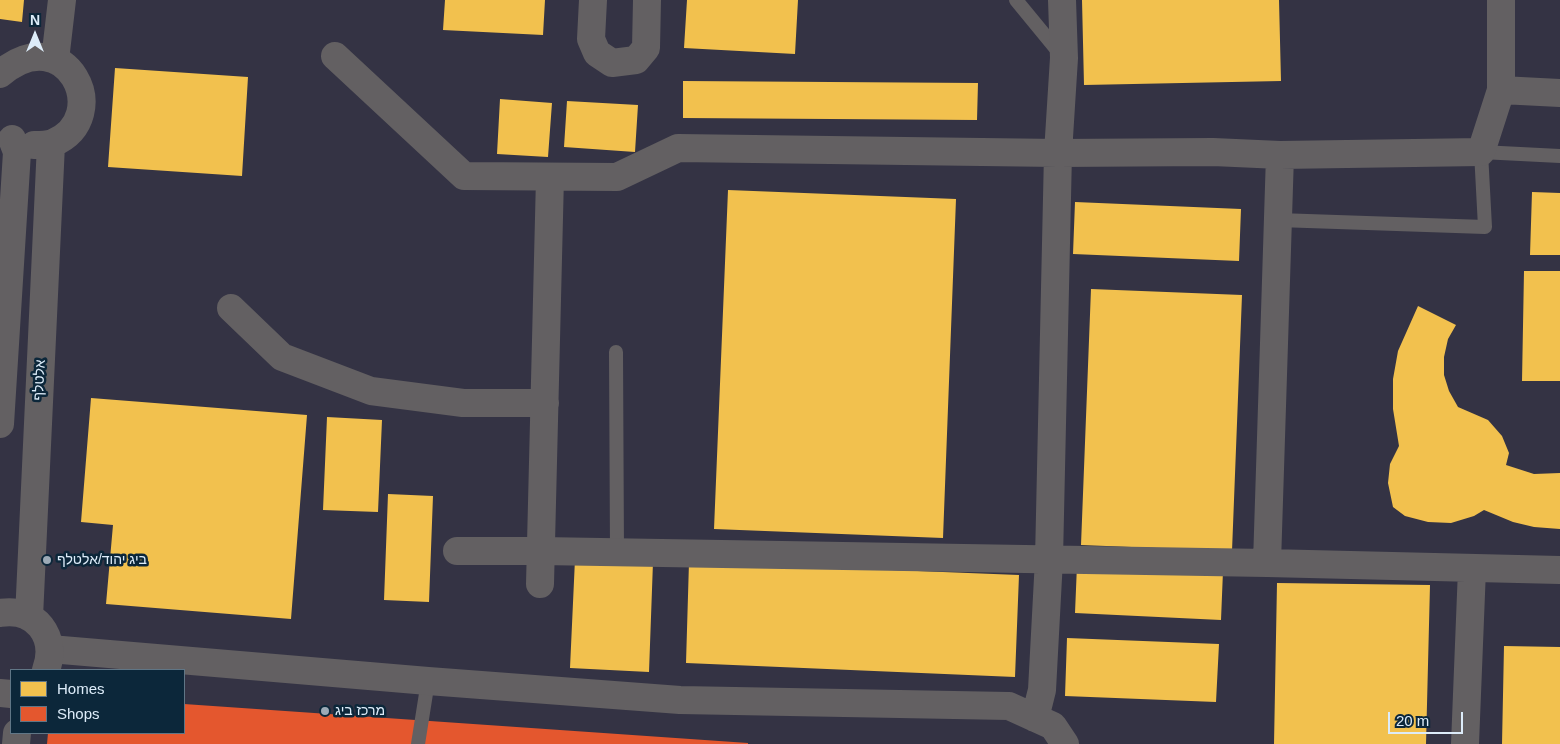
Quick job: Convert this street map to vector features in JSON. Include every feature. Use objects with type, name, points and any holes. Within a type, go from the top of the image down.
[{"type":"street","points":[[55,60],[62,0]]},
{"type":"street","points":[[593,0],[591,40],[597,53],[612,63],[636,60],[646,48],[647,0]]},
{"type":"street","points":[[1035,718],[1042,690],[1049,559],[1058,153],[1064,58],[1062,0]]},
{"type":"street","points":[[335,56],[464,176],[617,177],[678,148],[1058,153],[1213,152],[1280,155],[1481,152],[1501,90],[1501,0]]},
{"type":"street","points":[[0,74],[10,65],[24,58],[40,56],[63,64],[74,76],[81,90],[82,105],[75,125],[65,137],[51,144],[29,146],[6,133]]},
{"type":"street","points":[[1501,90],[1560,93]]},
{"type":"street","points":[[0,424],[17,152],[6,133]]},
{"type":"street","name":"אלטלף","points":[[29,617],[51,144]]},
{"type":"street","points":[[1268,563],[1280,155]]},
{"type":"street","points":[[540,584],[550,177]]},
{"type":"street","points":[[231,308],[282,357],[371,391],[462,402],[545,403]]},
{"type":"street","points":[[456,551],[1049,559],[1560,570]]},
{"type":"street","points":[[1465,744],[1472,569]]},
{"type":"street","points":[[0,613],[8,611],[19,613],[40,625],[47,636],[48,659],[428,681],[680,700],[1008,706],[1053,726],[1065,744]]},
{"type":"lane","points":[[1016,0],[1064,58]]},
{"type":"lane","points":[[1278,220],[1485,227],[1481,152],[1560,156]]},
{"type":"lane","points":[[616,352],[617,552]]},
{"type":"lane","points":[[418,744],[428,681]]},
{"type":"shaded area","points":[[0,0],[1560,0],[1560,744],[0,744]]},
{"type":"building: Homes","points":[[0,0],[24,0],[22,22],[0,19]]},
{"type":"building: Homes","points":[[445,0],[545,0],[543,35],[443,30]]},
{"type":"building: Homes","points":[[687,0],[798,0],[795,54],[684,48]]},
{"type":"building: Homes","points":[[1082,0],[1279,0],[1281,81],[1084,85]]},
{"type":"building: Homes","points":[[115,68],[248,77],[242,176],[108,167]]},
{"type":"building: Homes","points":[[683,81],[978,83],[977,120],[683,118]]},
{"type":"building: Homes","points":[[500,99],[552,103],[548,157],[497,154]]},
{"type":"building: Homes","points":[[567,101],[638,105],[635,152],[564,147]]},
{"type":"building: Homes","points":[[728,190],[956,199],[943,538],[714,529]]},
{"type":"building: Homes","points":[[1532,192],[1560,193],[1560,255],[1530,255]]},
{"type":"building: Homes","points":[[1075,202],[1241,209],[1239,261],[1073,254]]},
{"type":"building: Homes","points":[[1524,271],[1560,271],[1560,381],[1522,381]]},
{"type":"building: Homes","points":[[1091,289],[1242,295],[1232,551],[1081,545]]},
{"type":"building: Homes","points":[[1418,306],[1456,325],[1448,339],[1444,357],[1444,375],[1449,391],[1458,407],[1488,420],[1502,436],[1509,453],[1506,465],[1534,474],[1560,473],[1560,529],[1534,527],[1513,522],[1484,510],[1474,516],[1451,523],[1428,522],[1405,516],[1393,507],[1388,483],[1390,464],[1399,446],[1393,409],[1393,379],[1398,351]]},
{"type":"building: Homes","points":[[91,398],[307,415],[291,619],[106,604],[113,525],[81,522]]},
{"type":"building: Homes","points":[[327,417],[382,420],[378,512],[323,510]]},
{"type":"building: Homes","points":[[388,494],[433,496],[429,602],[384,600]]},
{"type":"building: Homes","points":[[575,559],[653,562],[649,672],[570,668]]},
{"type":"building: Homes","points":[[689,562],[1019,575],[1015,677],[686,663]]},
{"type":"building: Homes","points":[[1077,565],[1223,571],[1221,620],[1075,613]]},
{"type":"building: Homes","points":[[1277,583],[1430,585],[1426,744],[1274,744]]},
{"type":"building: Homes","points":[[1067,638],[1219,644],[1216,702],[1065,696]]},
{"type":"building: Homes","points":[[1504,646],[1560,647],[1560,744],[1502,744]]},
{"type":"building: Shops","name":"מרכז ביג","points":[[185,704],[748,743],[748,744],[47,744],[48,734],[185,734]]},
{"type":"place","name":"ביג יהוד/אלטלף","points":[[47,560]]},
{"type":"place","name":"מרכז ביג","points":[[325,711]]}]
